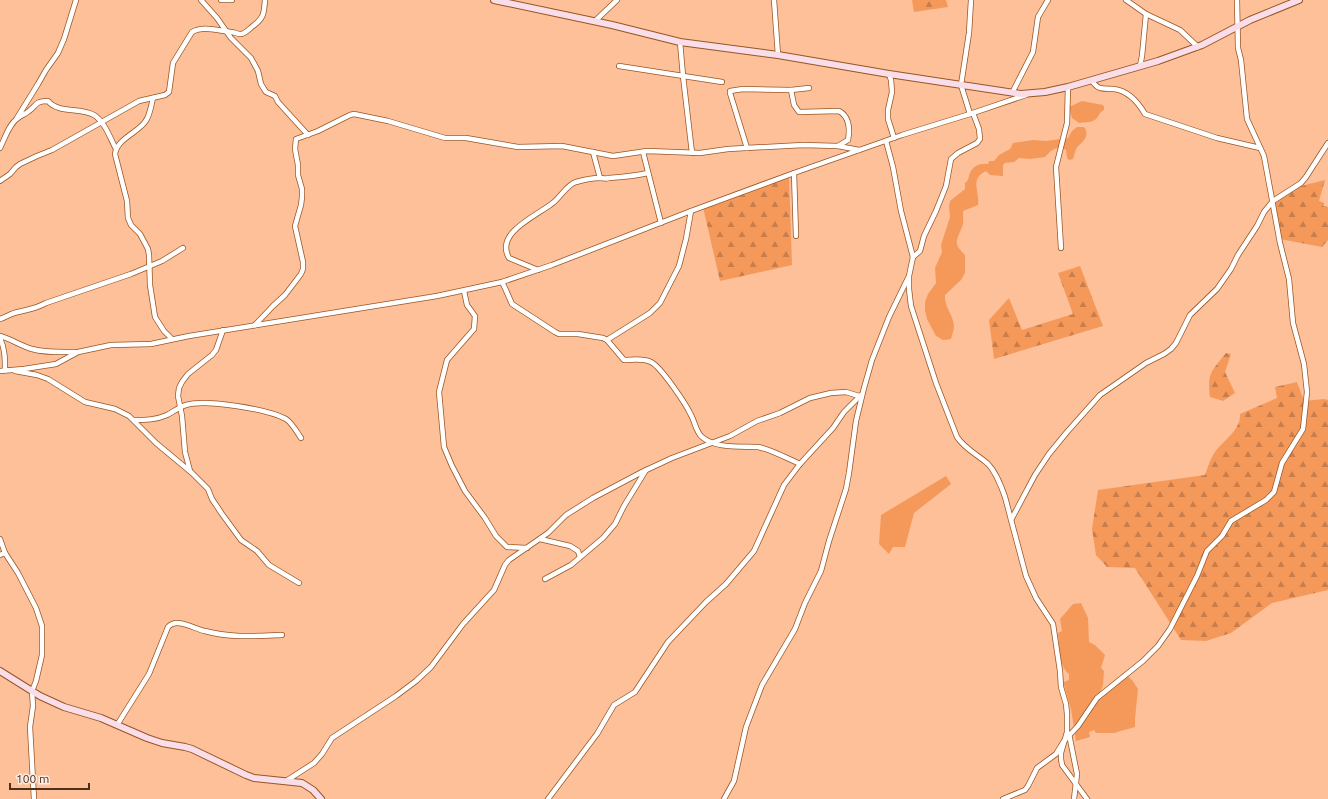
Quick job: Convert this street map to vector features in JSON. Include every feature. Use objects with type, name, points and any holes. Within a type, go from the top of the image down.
[{"type":"street","points":[[0,148],[9,129],[58,53],[76,0]]},
{"type":"street","points":[[201,0],[217,18],[231,38],[251,58],[258,71],[261,84],[266,92],[275,96],[278,102],[308,135]]},
{"type":"street","points":[[221,0],[232,0]]},
{"type":"street","points":[[0,182],[20,164],[52,150],[139,101],[165,95],[169,92],[173,63],[192,32],[204,28],[240,34],[244,33],[256,24],[264,14],[265,0]]},
{"type":"street","points":[[494,0],[595,21],[680,42],[778,55],[1012,93],[1030,94]]},
{"type":"street","points":[[595,21],[617,0]]},
{"type":"street","points":[[774,0],[778,55]]},
{"type":"street","points":[[913,257],[920,251],[924,236],[944,192],[951,159],[958,153],[977,143],[980,139],[979,129],[961,85],[970,33],[971,0]]},
{"type":"street","points":[[1012,93],[1033,52],[1038,17],[1048,0]]},
{"type":"street","points":[[1126,0],[1146,14],[1180,30],[1198,47]]},
{"type":"street","points":[[1003,799],[1025,790],[1036,768],[1056,754],[1064,741],[1070,736],[1098,698],[1143,661],[1158,646],[1170,629],[1197,576],[1207,551],[1222,536],[1231,521],[1266,500],[1274,492],[1282,463],[1303,430],[1307,392],[1304,364],[1293,323],[1289,279],[1280,243],[1264,156],[1247,119],[1236,27],[1237,0]]},
{"type":"street","points":[[0,337],[33,349],[78,352],[111,345],[151,344],[223,330],[464,291],[502,282],[538,270],[794,173],[894,138],[1030,94],[1092,81],[1198,47],[1250,20],[1299,0]]},
{"type":"street","points":[[1140,66],[1146,14]]},
{"type":"street","points":[[680,42],[692,153]]},
{"type":"street","points":[[620,66],[722,82]]},
{"type":"street","points":[[889,74],[892,92],[888,110],[888,119],[894,138]]},
{"type":"street","points":[[1092,81],[1096,87],[1102,89],[1115,89],[1129,94],[1140,104],[1145,114],[1217,138],[1260,148]]},
{"type":"street","points":[[1061,248],[1056,167],[1067,123],[1068,87]]},
{"type":"street","points":[[747,148],[730,91],[743,89],[791,90],[809,88]]},
{"type":"street","points":[[791,90],[794,105],[799,112],[840,111],[844,113],[848,121],[848,140],[838,146]]},
{"type":"street","points":[[153,98],[148,118],[145,123],[136,132],[122,142],[116,149],[115,154],[128,201],[128,218],[131,225],[140,234],[150,255],[150,285],[155,317],[164,331],[172,339]]},
{"type":"street","points":[[17,118],[29,112],[37,103],[48,101],[53,107],[86,112],[95,116],[102,122],[116,149]]},
{"type":"street","points":[[255,325],[285,295],[301,274],[303,269],[301,251],[295,226],[301,205],[302,189],[298,181],[295,141],[350,115],[354,114],[388,121],[445,138],[466,138],[518,147],[562,146],[612,156],[643,152],[700,153],[728,149],[803,145],[838,146],[860,150]]},
{"type":"street","points":[[886,141],[893,167],[900,211],[913,257],[909,276],[911,306],[936,383],[957,437],[989,465],[1001,486],[1026,576],[1036,598],[1052,624],[1061,686],[1066,704],[1077,774],[1074,799]]},
{"type":"street","points":[[1011,520],[1048,454],[1094,401],[1146,363],[1164,354],[1170,349],[1176,342],[1190,315],[1217,289],[1231,269],[1264,212],[1273,201],[1301,183],[1328,143]]},
{"type":"street","points":[[593,152],[600,178]]},
{"type":"street","points":[[643,152],[661,223]]},
{"type":"street","points":[[538,270],[509,258],[505,247],[508,238],[529,218],[554,202],[574,182],[648,173]]},
{"type":"street","points":[[794,173],[796,236]]},
{"type":"street","points":[[607,340],[650,313],[660,302],[679,266],[691,211]]},
{"type":"street","points":[[0,319],[18,312],[38,308],[46,303],[131,274],[162,261],[183,248]]},
{"type":"street","points":[[724,799],[734,781],[746,727],[762,685],[795,629],[805,603],[821,571],[846,489],[861,395],[872,360],[889,317],[909,276]]},
{"type":"street","points":[[502,282],[512,304],[555,332],[559,334],[597,336],[607,340],[624,360],[644,360],[653,363],[671,384],[685,404],[701,436],[724,446],[736,445],[750,448],[758,447],[800,464]]},
{"type":"street","points":[[464,291],[467,305],[475,316],[474,329],[447,360],[440,385],[439,392],[444,447],[465,491],[496,536],[507,547],[527,548]]},
{"type":"street","points":[[190,471],[185,452],[178,396],[179,388],[188,374],[216,350],[223,330]]},
{"type":"street","points":[[0,337],[4,346],[3,370]]},
{"type":"street","points":[[3,370],[24,369],[56,364],[78,352]]},
{"type":"street","points":[[3,370],[37,375],[48,379],[85,402],[120,411],[129,416],[156,443],[190,471],[210,492],[212,499],[241,540],[257,551],[269,565],[299,583]]},
{"type":"street","points":[[286,781],[314,763],[322,754],[332,738],[416,681],[430,667],[463,624],[494,590],[509,560],[540,539],[566,515],[593,498],[646,470],[672,458],[715,443],[757,420],[780,413],[815,396],[846,392],[861,395]]},
{"type":"street","points":[[548,799],[597,734],[614,705],[635,692],[668,642],[726,584],[754,551],[784,485],[800,464],[833,428],[844,412],[861,395]]},
{"type":"street","points":[[134,420],[151,420],[180,407],[194,403],[248,407],[287,420],[301,438]]},
{"type":"street","points":[[544,580],[571,565],[603,538],[615,524],[646,470]]},
{"type":"street","points":[[0,539],[36,608],[42,626],[42,655],[32,691],[33,706],[30,726],[34,799]]},
{"type":"street","points":[[540,539],[570,546],[578,551],[580,558]]},
{"type":"street","points":[[0,555],[6,553]]},
{"type":"street","points":[[117,725],[149,674],[170,624],[177,623],[206,632],[228,635],[282,635]]},
{"type":"street","points":[[0,671],[40,696],[64,707],[101,718],[135,734],[162,743],[192,749],[246,775],[261,779],[297,782],[308,786],[321,799]]},
{"type":"street","points":[[1067,714],[1067,732],[1061,753],[1062,765],[1087,799]]},
{"type":"green space","points":[[912,0],[946,0],[948,7],[914,12]]},
{"type":"green space","points":[[1082,101],[1103,105],[1104,110],[1093,121],[1079,123],[1072,118],[1069,107]]},
{"type":"green space","points":[[1077,127],[1084,127],[1087,134],[1076,149],[1073,159],[1069,160],[1067,158],[1066,150],[1063,148],[1057,148],[1045,157],[1030,159],[1019,158],[1014,162],[1005,163],[1003,165],[1003,176],[990,175],[986,171],[978,178],[976,186],[978,205],[963,211],[963,223],[957,239],[957,245],[965,255],[965,273],[961,280],[945,295],[946,303],[954,326],[951,339],[943,340],[936,336],[927,319],[925,302],[928,294],[936,283],[935,268],[942,252],[941,245],[950,217],[950,201],[965,189],[965,183],[968,180],[973,168],[982,164],[988,164],[989,161],[994,161],[999,155],[1010,149],[1013,143],[1068,138],[1072,131]]},
{"type":"green space","points":[[789,175],[792,265],[720,281],[703,207]]},
{"type":"green space","points":[[1325,180],[1319,201],[1324,203],[1323,206],[1328,207],[1328,240],[1322,247],[1280,239],[1273,201],[1297,187]]},
{"type":"green space","points":[[1080,266],[1103,326],[994,359],[989,320],[1009,298],[1022,330],[1073,314],[1058,273]]},
{"type":"green space","points":[[1226,353],[1231,354],[1225,372],[1235,393],[1223,401],[1210,397],[1209,382],[1214,368]]},
{"type":"green space","points":[[1297,382],[1304,401],[1328,400],[1328,590],[1272,603],[1231,633],[1206,641],[1181,640],[1135,568],[1107,567],[1096,555],[1092,529],[1098,490],[1205,475],[1210,460],[1215,452],[1238,425],[1240,414],[1277,398],[1275,387]]},
{"type":"green space","points":[[946,476],[951,484],[914,513],[905,547],[893,547],[889,554],[879,544],[881,515]]},
{"type":"green space","points":[[1081,603],[1088,618],[1089,642],[1095,645],[1105,655],[1101,668],[1104,671],[1103,685],[1098,698],[1126,674],[1138,689],[1135,727],[1114,733],[1096,733],[1094,730],[1089,732],[1090,737],[1076,741],[1071,709],[1064,685],[1064,682],[1069,680],[1069,674],[1065,670],[1061,660],[1058,633],[1062,631],[1060,619],[1073,604]]}]
